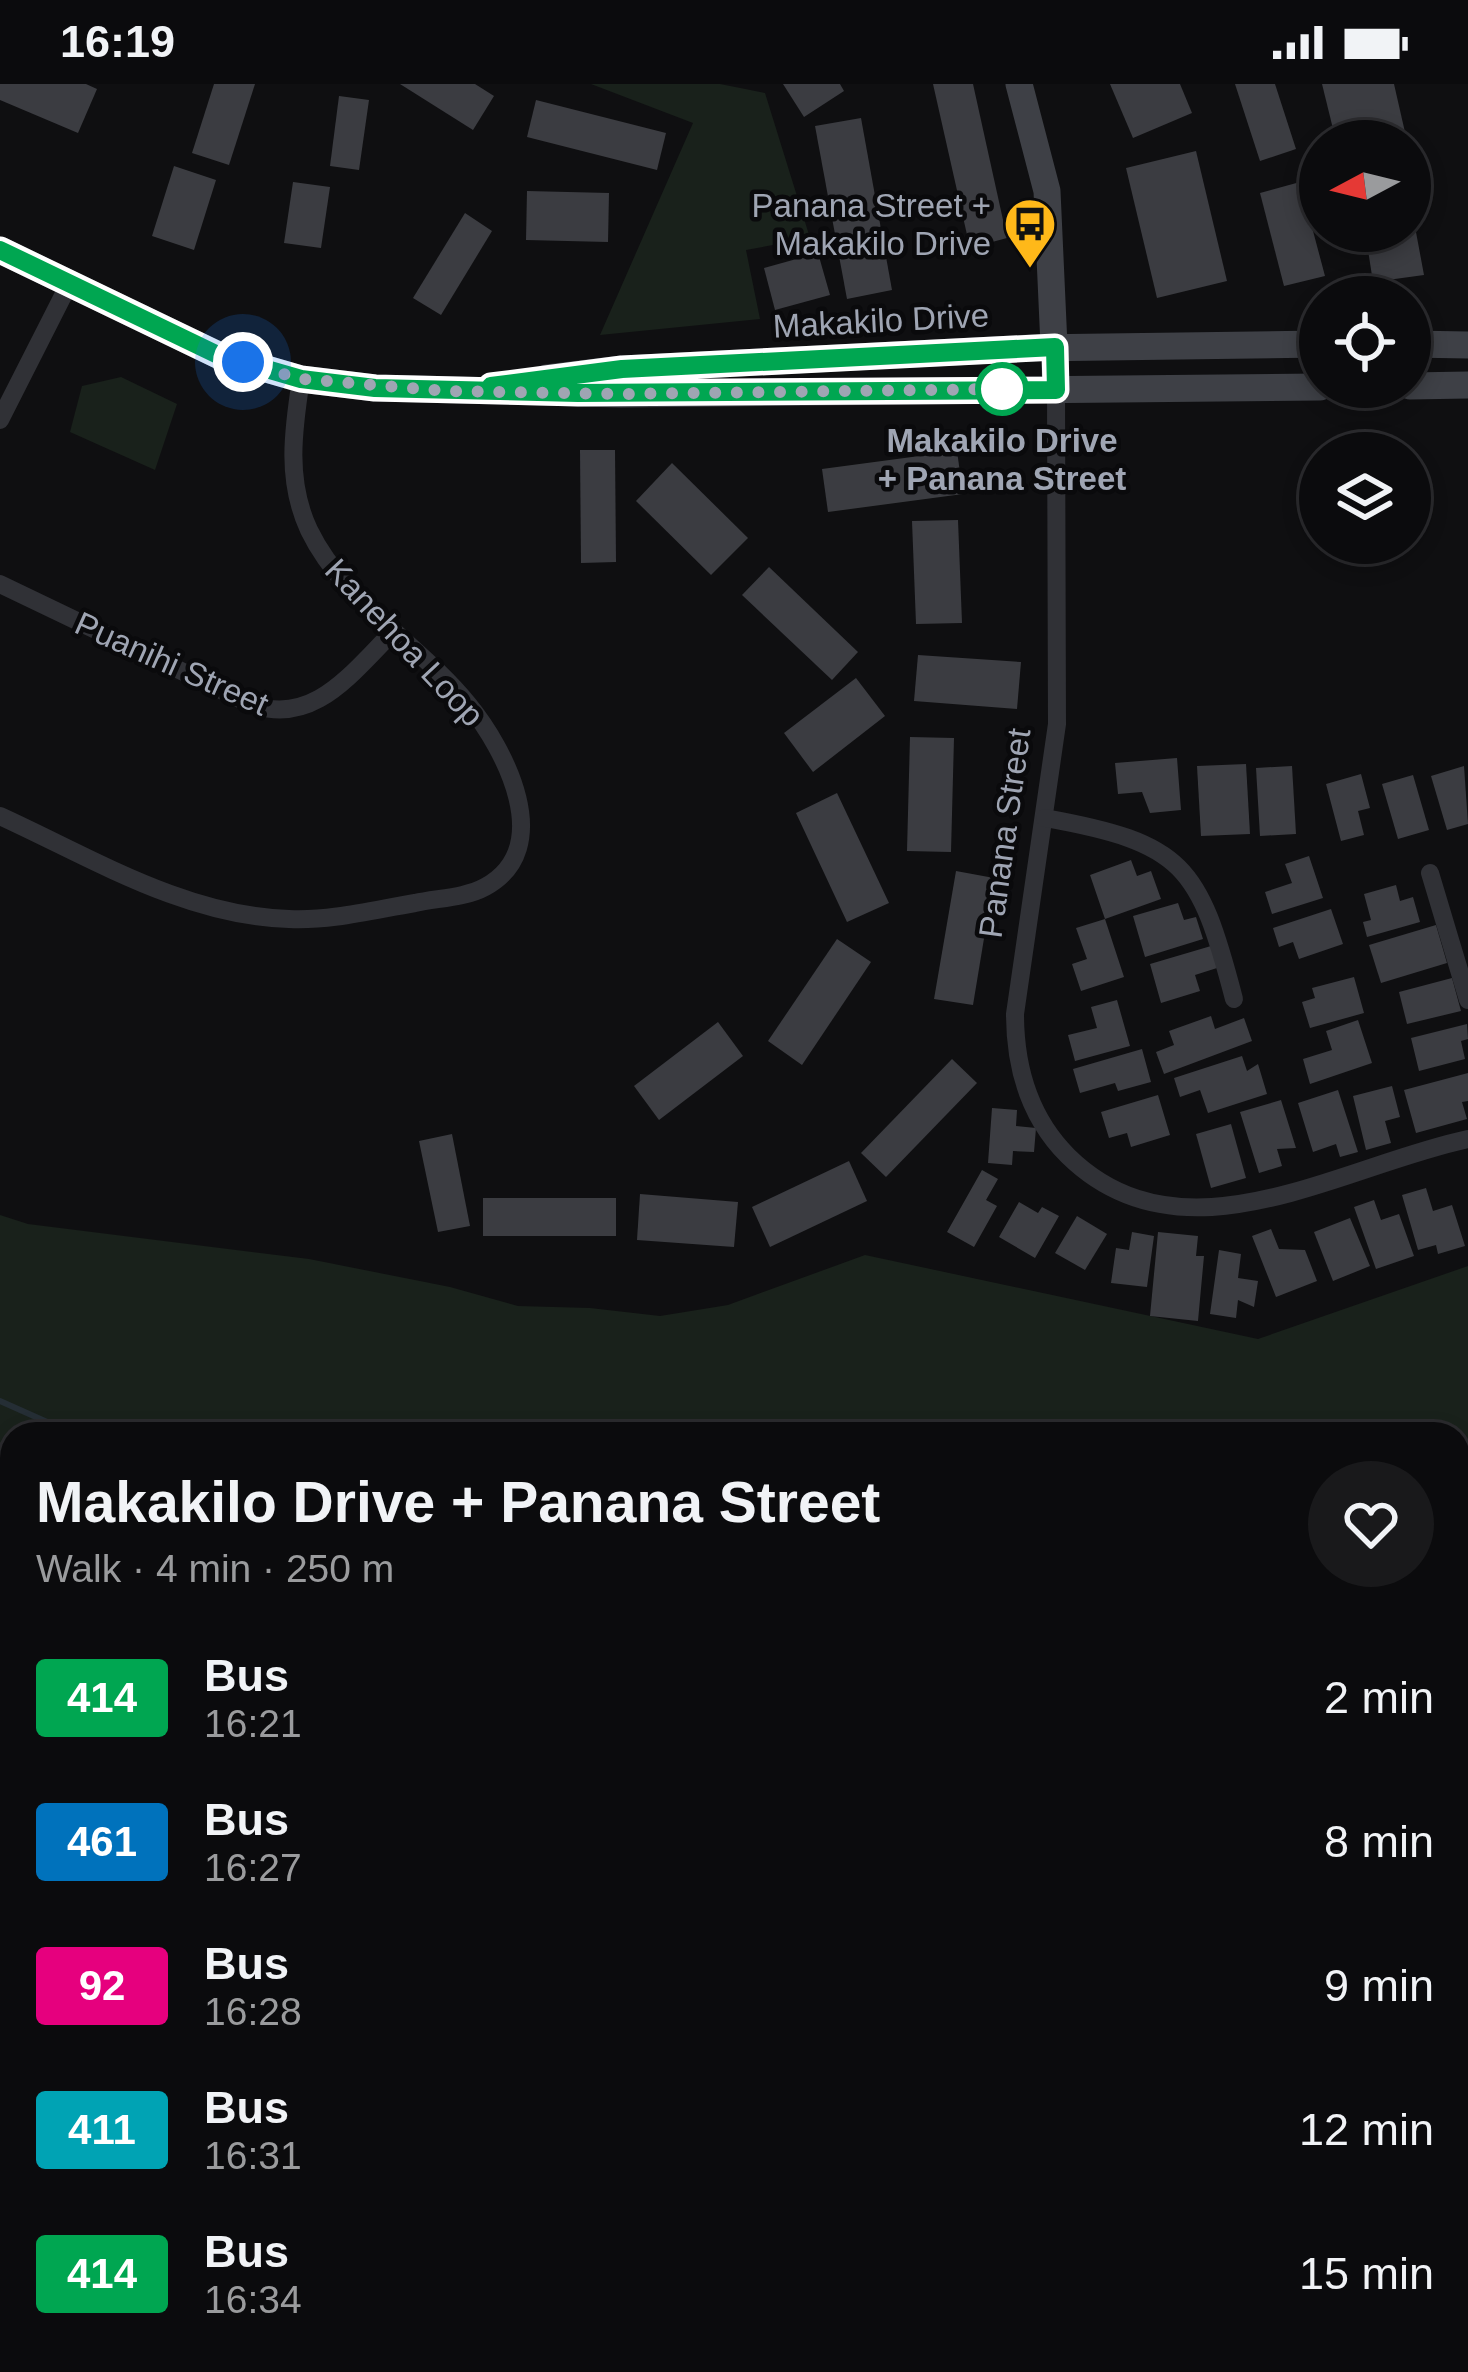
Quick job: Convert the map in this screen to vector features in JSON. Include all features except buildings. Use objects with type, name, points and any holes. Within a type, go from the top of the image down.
[{"type":"main road","name":"Panana Street","points":[[1019,84],[1047,190],[1056,390]]},
{"type":"main road","name":"Makakilo Drive","points":[[0,250],[218,355],[301,379],[448,391],[1299,387]]},
{"type":"main road","name":"Makakilo Drive","points":[[448,391],[622,369],[1055,347],[1299,344]]},
{"type":"main road","points":[[1431,344],[1468,344]]},
{"type":"main road","points":[[1431,386],[1468,385]]},
{"type":"street","points":[[0,420],[70,282]]},
{"type":"street","name":"Kanehoa Loop","points":[[0,816],[170,895],[248,916],[329,918],[480,890],[506,870],[520,842],[520,809],[510,776],[471,707],[334,568],[302,514],[292,453],[301,379]]},
{"type":"street","name":"Panana Street","points":[[1056,390],[1057,724],[1016,998],[1017,1058],[1039,1119],[1081,1168],[1117,1192],[1158,1206],[1222,1208],[1468,1139]]},
{"type":"street","name":"Puanihi Street","points":[[0,584],[248,704],[273,711],[299,709],[322,699],[394,631]]},
{"type":"street","points":[[1046,818],[1134,837],[1175,862],[1196,886],[1211,915],[1234,999]]},
{"type":"street","points":[[1430,873],[1468,1000]]},
{"type":"shaded area","points":[[591,84],[720,84],[765,93],[810,238],[746,250],[760,319],[600,335],[693,123]]},
{"type":"shaded area","points":[[121,377],[177,404],[155,470],[70,432],[82,386]]},
{"type":"shaded area","points":[[0,1215],[28,1224],[309,1259],[450,1287],[518,1306],[660,1316],[728,1305],[865,1255],[1258,1339],[1468,1266],[1468,1422],[0,1422]]},
{"type":"waterway","points":[[0,1401],[47,1422]]},
{"type":"bus line","name":"414","points":[[0,250],[218,355],[301,379],[375,388],[621,394],[1056,390],[1055,347],[622,369],[491,386]]},
{"type":"place","name":"Panana Street + Makakilo Drive","points":[[1030,270]]},
{"type":"place","name":"Makakilo Drive + Panana Street","points":[[1002,389]]},
{"type":"route","points":[[243,362],[301,379],[448,391],[621,394],[1002,389]]}]
